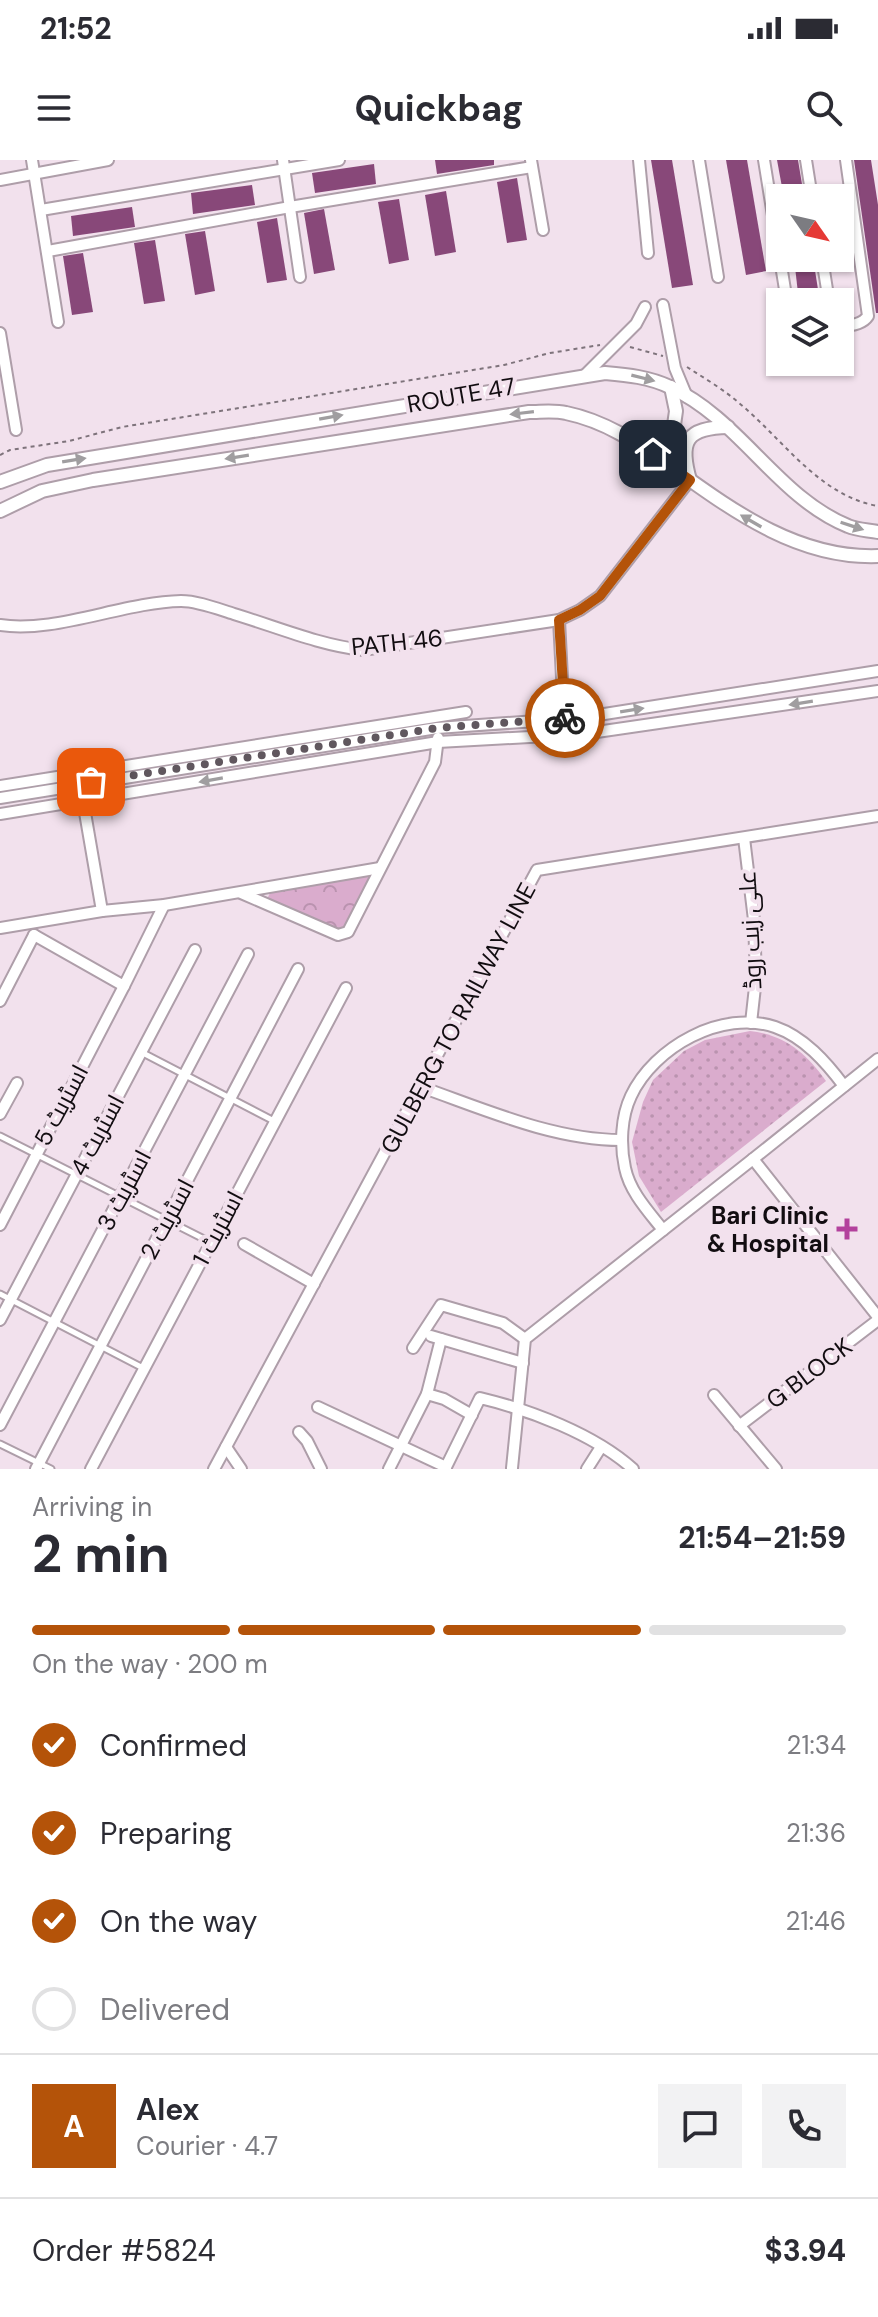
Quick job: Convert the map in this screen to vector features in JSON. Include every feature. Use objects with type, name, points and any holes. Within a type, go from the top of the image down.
[{"type":"street","points":[[32,160],[58,322]]},
{"type":"street","points":[[0,180],[108,160]]},
{"type":"street","points":[[41,210],[284,164],[339,160]]},
{"type":"street","points":[[639,160],[648,253]]},
{"type":"street","points":[[699,160],[718,277]]},
{"type":"street","points":[[764,160],[785,288]]},
{"type":"street","points":[[806,160],[810,184]]},
{"type":"street","points":[[846,160],[868,316],[854,325]]},
{"type":"street","points":[[284,164],[300,277]]},
{"type":"street","points":[[48,251],[532,164],[543,230]]},
{"type":"street","points":[[663,305],[675,368],[687,397]]},
{"type":"street","points":[[585,375],[636,324],[645,307]]},
{"type":"street","points":[[0,333],[16,430]]},
{"type":"street","name":"ROUTE 47","points":[[0,482],[47,465],[605,373],[640,375],[671,387],[728,427],[803,499],[850,527],[878,532]]},
{"type":"street","points":[[635,442],[664,440],[673,432],[676,411],[671,387]]},
{"type":"street","name":"ROUTE 47","points":[[0,511],[42,491],[93,480],[529,412],[563,412],[598,422],[635,442],[727,506],[774,534],[824,551],[857,557],[878,556]]},
{"type":"street","points":[[690,480],[684,449],[689,437],[699,429],[728,427]]},
{"type":"street","name":"PATH 46","points":[[0,625],[29,627],[156,603],[184,601],[338,647],[363,650],[559,620],[600,596],[690,480]]},
{"type":"street","points":[[559,620],[565,735]]},
{"type":"street","points":[[0,786],[436,723],[565,719],[878,671]]},
{"type":"street","points":[[0,814],[438,742],[565,735],[718,716],[878,691]]},
{"type":"street","points":[[0,798],[436,723],[466,712]]},
{"type":"street","points":[[240,892],[342,936],[348,932],[435,762],[438,742],[436,723]]},
{"type":"street","points":[[83,801],[102,911]]},
{"type":"street","name":"GULBERG TO RAILWAY LINE","points":[[214,1469],[537,870],[878,816]]},
{"type":"street","name":"علی زیب روڈ","points":[[744,838],[754,920],[756,978],[751,1023]]},
{"type":"street","points":[[0,928],[102,911],[164,905],[380,868]]},
{"type":"street","name":"اسٹریٹ 5","points":[[0,1225],[164,905]]},
{"type":"street","points":[[0,1001],[34,935],[33,923]]},
{"type":"street","points":[[34,935],[124,986]]},
{"type":"street","name":"اسٹریٹ 4","points":[[0,1320],[5,1297],[76,1174],[195,950]]},
{"type":"street","name":"اسٹریٹ 3","points":[[0,1425],[248,954]]},
{"type":"street","name":"اسٹریٹ 2","points":[[37,1466],[298,969]]},
{"type":"street","name":"اسٹریٹ 1","points":[[91,1469],[346,988]]},
{"type":"street","points":[[663,1230],[638,1198],[625,1171],[621,1140],[631,1096],[659,1059],[690,1035],[718,1026],[751,1023],[775,1027],[801,1041],[824,1060],[844,1086]]},
{"type":"street","points":[[512,1468],[525,1339],[878,1059]]},
{"type":"street","points":[[0,1114],[17,1083]]},
{"type":"street","points":[[421,1087],[554,1131],[598,1140],[621,1140]]},
{"type":"street","points":[[753,1159],[878,1318]]},
{"type":"street","points":[[244,1244],[314,1284]]},
{"type":"street","points":[[413,1348],[441,1305],[503,1323],[525,1339]]},
{"type":"street","name":"G BLOCK","points":[[739,1426],[878,1318]]},
{"type":"street","points":[[389,1469],[427,1394],[436,1337],[523,1363]]},
{"type":"street","points":[[427,1394],[444,1399],[472,1415]]},
{"type":"street","points":[[714,1395],[776,1469]]},
{"type":"street","points":[[318,1407],[446,1468],[480,1398],[519,1407],[618,1456],[633,1469]]},
{"type":"street","points":[[299,1432],[321,1469]]},
{"type":"street","points":[[226,1447],[241,1469]]},
{"type":"street","points":[[587,1469],[601,1447]]},
{"type":"lane","points":[[141,1052],[275,1122]]},
{"type":"lane","points":[[0,1136],[211,1243]]},
{"type":"lane","points":[[5,1297],[144,1368]]},
{"type":"lane","points":[[0,1444],[37,1466],[51,1469]]},
{"type":"green space","points":[[373,874],[342,931],[266,901],[271,891]]},
{"type":"green space","points":[[750,1031],[774,1037],[794,1047],[826,1081],[661,1212],[639,1176],[632,1142],[643,1102],[653,1080],[684,1051],[705,1040]]},
{"type":"building","points":[[435,160],[494,160],[494,165],[437,174]]},
{"type":"building","points":[[651,160],[672,160],[693,285],[672,288]]},
{"type":"building","points":[[726,160],[747,160],[766,271],[746,275]]},
{"type":"building","points":[[777,160],[798,160],[802,184],[781,184]]},
{"type":"building","points":[[854,160],[871,160],[878,205],[878,313],[876,313]]},
{"type":"building","points":[[374,164],[376,184],[315,193],[312,173]]},
{"type":"building","points":[[517,178],[527,240],[507,243],[497,182]]},
{"type":"building","points":[[252,185],[255,205],[193,214],[191,193]]},
{"type":"building","points":[[446,191],[456,252],[435,256],[425,195]]},
{"type":"building","points":[[399,199],[409,260],[389,264],[378,202]]},
{"type":"building","points":[[132,207],[135,227],[73,236],[71,216]]},
{"type":"building","points":[[324,209],[335,270],[314,274],[304,213]]},
{"type":"building","points":[[277,218],[287,280],[267,283],[257,222]]},
{"type":"building","points":[[205,231],[215,291],[195,295],[185,234]]},
{"type":"building","points":[[155,240],[165,301],[144,304],[134,243]]},
{"type":"building","points":[[83,253],[93,312],[72,315],[63,256]]},
{"type":"building","points":[[796,272],[815,272],[818,288],[797,288]]},
{"type":"way so far","points":[[91,782],[437,728],[565,718]]},
{"type":"place","name":"Bari Clinic & Hospital","points":[[847,1229]]},
{"type":"route","points":[[565,718],[559,620],[600,596],[690,480],[653,454]]}]
